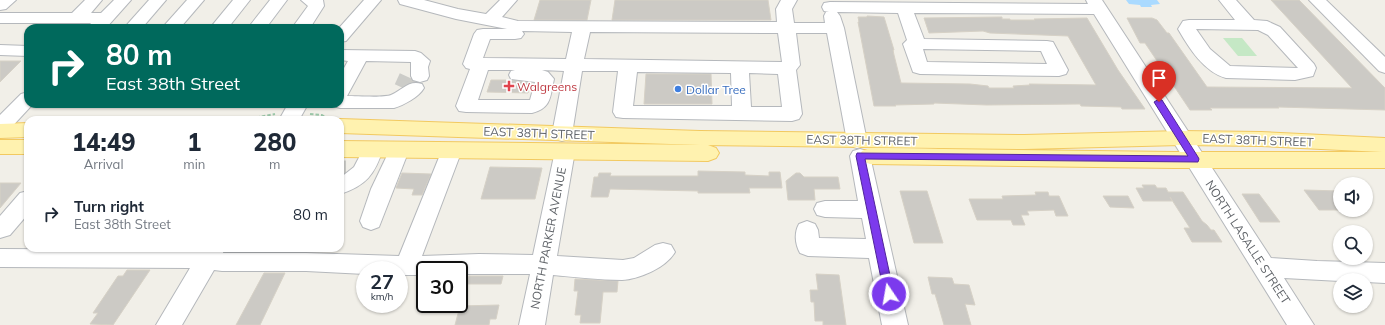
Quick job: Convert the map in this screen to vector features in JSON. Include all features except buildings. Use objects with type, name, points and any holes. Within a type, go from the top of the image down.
[{"type":"main road","name":"EAST 38TH STREET","points":[[344,126],[381,126],[563,143],[859,148],[1194,159],[1385,160]]},
{"type":"main road","points":[[0,131],[24,130]]},
{"type":"main road","name":"EAST 38TH STREET","points":[[859,148],[1181,138],[1261,139],[1385,145]]},
{"type":"main road","name":"EAST 38TH STREET","points":[[344,149],[452,150],[563,143]]},
{"type":"main road","points":[[0,147],[24,147]]},
{"type":"street","points":[[0,5],[8,0]]},
{"type":"street","points":[[76,18],[94,0]]},
{"type":"street","points":[[0,18],[76,18],[101,23],[123,0]]},
{"type":"street","points":[[137,24],[158,0]]},
{"type":"street","points":[[175,24],[196,0]]},
{"type":"street","points":[[222,24],[242,0]]},
{"type":"street","points":[[260,24],[278,0]]},
{"type":"street","points":[[304,24],[316,6],[316,2],[309,0]]},
{"type":"street","points":[[344,33],[373,0]]},
{"type":"street","points":[[406,0],[456,14],[518,26],[835,28]]},
{"type":"street","points":[[456,14],[472,0]]},
{"type":"street","points":[[490,20],[508,0]]},
{"type":"street","points":[[479,69],[574,65],[787,68],[791,65],[784,9],[789,0]]},
{"type":"street","points":[[1227,0],[1249,25],[1261,26],[1274,31],[1305,64],[1307,68],[1306,72],[1295,74],[1226,72],[1211,62],[1187,29],[1189,25],[1195,24],[1249,25]]},
{"type":"street","points":[[1317,0],[1385,67]]},
{"type":"street","points":[[895,325],[830,3],[904,7],[968,4],[1097,5]]},
{"type":"street","name":"NORTH LASALLE STREET","points":[[1097,5],[1301,325]]},
{"type":"street","points":[[904,7],[917,44]]},
{"type":"street","points":[[479,69],[466,106],[532,107],[539,103],[545,79],[541,76],[479,69],[472,64],[483,34],[514,35],[518,26]]},
{"type":"street","name":"NORTH PARKER AVENUE","points":[[532,325],[563,143],[574,65],[582,26]]},
{"type":"street","points":[[912,44],[917,44],[1047,46],[1059,70],[920,68],[912,44]]},
{"type":"street","points":[[0,50],[24,51]]},
{"type":"street","points":[[344,55],[415,57],[421,61],[409,85],[381,126]]},
{"type":"street","points":[[344,85],[360,56]]},
{"type":"street","points":[[628,66],[623,112],[742,114],[792,114],[787,68]]},
{"type":"street","points":[[740,68],[742,114]]},
{"type":"street","points":[[344,101],[409,85]]},
{"type":"street","points":[[0,105],[24,102]]},
{"type":"street","points":[[0,127],[24,103]]},
{"type":"street","points":[[349,177],[373,149]]},
{"type":"street","points":[[371,221],[382,189],[399,150]]},
{"type":"street","points":[[408,263],[426,212],[439,185],[452,150]]},
{"type":"street","points":[[0,229],[2,229],[24,204]]},
{"type":"street","points":[[825,209],[871,210]]},
{"type":"street","points":[[807,230],[808,247],[879,249]]},
{"type":"street","points":[[408,266],[478,264],[543,265],[623,270],[640,266],[662,252]]},
{"type":"street","points":[[169,325],[211,254]]},
{"type":"street","points":[[0,258],[211,254],[222,262],[306,262],[356,264]]},
{"type":"street","points":[[1264,267],[1316,272],[1385,273]]},
{"type":"path","points":[[261,116],[269,114],[293,113],[319,114],[323,116]]},
{"type":"green space","points":[[1223,38],[1242,38],[1257,56],[1238,56]]},
{"type":"water","points":[[1126,0],[1157,0],[1160,4],[1151,5],[1152,7],[1141,7],[1140,5],[1129,4]]},
{"type":"tunnel","points":[[403,88],[408,77]]},
{"type":"place","name":"Walgreens","points":[[509,86]]},
{"type":"place","name":"Dollar Tree","points":[[678,89]]},
{"type":"route","points":[[889,294],[860,156],[1194,159],[1159,102]]}]
